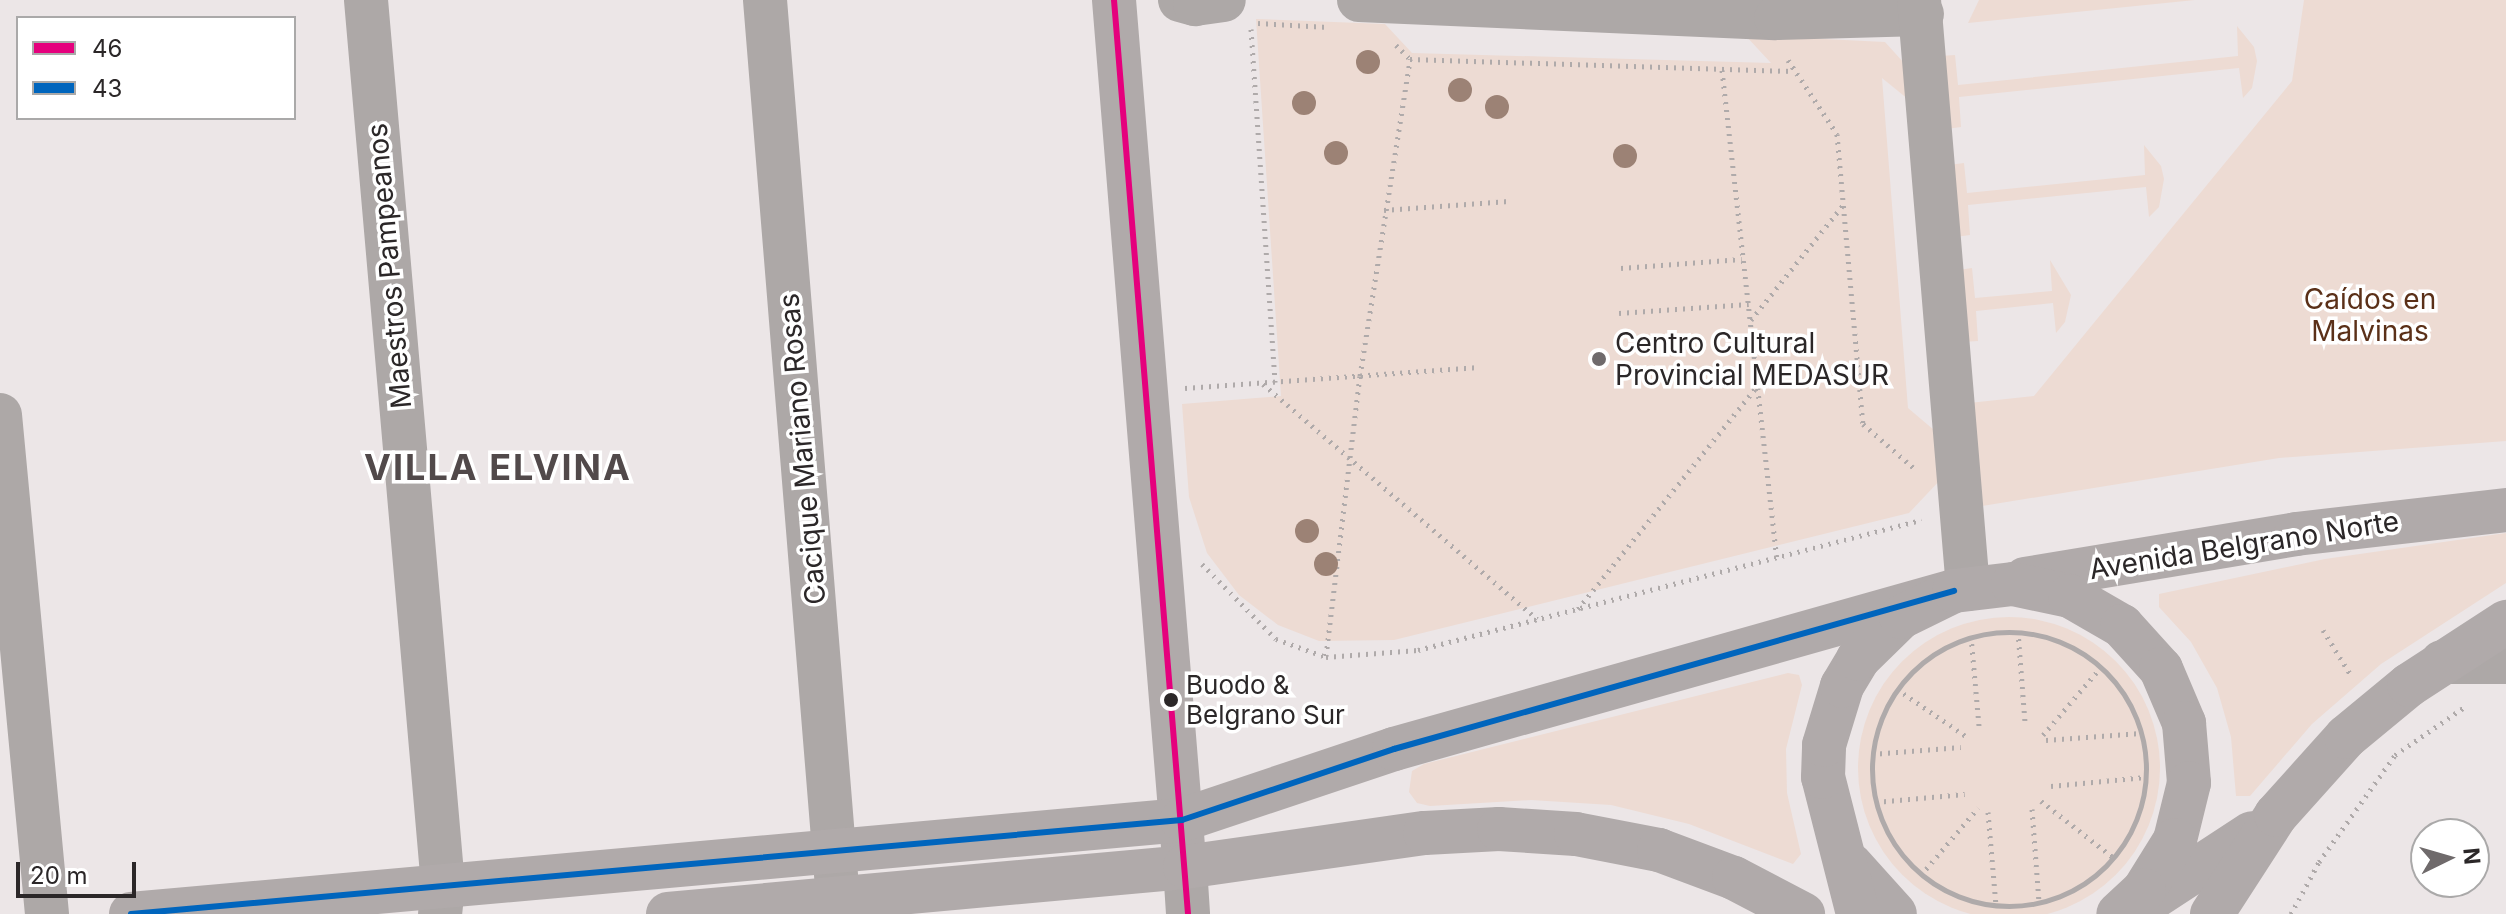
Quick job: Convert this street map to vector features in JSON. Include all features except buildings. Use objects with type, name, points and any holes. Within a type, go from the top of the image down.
[{"type":"main road","points":[[1114,0],[1185,867]]},
{"type":"main road","name":"Avenida Belgrano Norte","points":[[1968,589],[2296,534],[2506,510]]},
{"type":"main road","points":[[131,914],[442,900],[834,851],[1182,820],[1394,749],[1968,589],[2042,588],[2098,609],[2122,626],[2161,669],[2184,723],[2189,754],[2198,870],[2195,914]]},
{"type":"main road","points":[[1858,914],[1827,807],[1824,745],[1842,686],[1878,636],[1927,602],[1968,589]]},
{"type":"main road","points":[[2212,914],[2276,815],[2346,737],[2442,662],[2506,622]]},
{"type":"main road","points":[[2118,914],[2144,890],[2175,840],[2185,812],[2189,754]]},
{"type":"main road","points":[[2126,914],[2198,870],[2276,815]]},
{"type":"main road","points":[[668,914],[1185,867],[1425,833],[1512,829],[1576,834],[1659,850],[1787,905],[1840,914]]},
{"type":"main road","points":[[1836,838],[1869,890],[1895,914]]},
{"type":"street","name":"Maestros Pampeanos","points":[[366,0],[442,900]]},
{"type":"street","name":"Cacique Mariano Rosas","points":[[765,0],[838,899]]},
{"type":"street","points":[[1180,0],[1224,0]]},
{"type":"street","points":[[1348,14],[1799,11],[1920,7],[1968,589]]},
{"type":"street","points":[[0,415],[47,914]]},
{"type":"street","points":[[2442,662],[2506,662]]},
{"type":"street","points":[[1185,867],[1188,914]]},
{"type":"path","points":[[1799,11],[1793,71],[1837,134],[1863,424],[1921,474]]},
{"type":"path","points":[[1275,382],[1251,23],[1348,14]]},
{"type":"path","points":[[1389,39],[1410,59],[1793,71]]},
{"type":"path","points":[[1326,657],[1360,376],[1410,59]]},
{"type":"path","points":[[1722,70],[1777,559]]},
{"type":"path","points":[[1384,210],[1509,201]]},
{"type":"path","points":[[1750,320],[1844,204]]},
{"type":"path","points":[[1621,268],[1742,259]]},
{"type":"path","points":[[1619,313],[1749,304]]},
{"type":"path","points":[[1183,389],[1479,367]]},
{"type":"path","points":[[1263,383],[1537,619]]},
{"type":"path","points":[[1578,609],[1757,385]]},
{"type":"path","points":[[1199,559],[1276,639],[1326,657],[1418,650],[1777,559],[1932,513]]},
{"type":"path","points":[[2323,630],[2357,684]]},
{"type":"path","points":[[2018,631],[2025,722]]},
{"type":"path","points":[[2018,631],[2054,639],[2101,667],[2126,697],[2141,733],[2146,777],[2136,820],[2114,858],[2080,887],[2039,903],[1996,906],[1956,896],[1921,875],[1897,849],[1876,802],[1872,754],[1881,719],[1897,689],[1923,661],[1971,636],[2018,631]]},
{"type":"path","points":[[1971,636],[1979,726]]},
{"type":"path","points":[[2101,667],[2044,738],[2141,733]]},
{"type":"path","points":[[1897,689],[1967,737]]},
{"type":"path","points":[[2291,914],[2319,862],[2395,755],[2469,704]]},
{"type":"path","points":[[1872,754],[1961,747]]},
{"type":"path","points":[[2051,786],[2146,777]]},
{"type":"path","points":[[1876,802],[1965,794]]},
{"type":"path","points":[[2041,801],[2114,858]]},
{"type":"path","points":[[1921,875],[1978,808]]},
{"type":"path","points":[[2032,809],[2039,903]]},
{"type":"path","points":[[1988,812],[1996,906]]},
{"type":"green space","points":[[1979,0],[2195,0],[1968,23]]},
{"type":"green space","name":"Caídos en Malvinas","points":[[2304,0],[2506,0],[2506,441],[2279,458],[1976,507],[1969,403],[2034,396],[2292,81]]},
{"type":"green space","points":[[1256,19],[1385,24],[1412,53],[1771,63],[1745,35],[1885,42],[1904,63],[1914,104],[1882,78],[1908,408],[1941,436],[1943,477],[1909,513],[1394,640],[1319,641],[1278,625],[1239,595],[1207,553],[1189,497],[1182,404],[1281,396]]},
{"type":"green space","points":[[2237,26],[2254,47],[2257,61],[2252,88],[2243,98],[2239,68],[1959,97],[1961,127],[1946,129],[1940,56],[1955,55],[1958,85],[2238,56]]},
{"type":"green space","points":[[2144,145],[2161,166],[2164,179],[2159,207],[2149,217],[2146,187],[1968,205],[1970,235],[1955,237],[1949,165],[1964,163],[1967,193],[2145,175]]},
{"type":"green space","points":[[2050,260],[2071,295],[2065,322],[2056,333],[2053,303],[1976,311],[1978,341],[1963,342],[1958,270],[1972,268],[1975,298],[2052,291]]},
{"type":"green space","points":[[2506,533],[2506,583],[2381,664],[2312,724],[2250,796],[2236,796],[2231,737],[2217,688],[2191,642],[2159,607],[2159,594],[2325,559]]},
{"type":"green space","points":[[1994,617],[2024,617],[2053,623],[2080,634],[2105,651],[2126,672],[2143,697],[2154,724],[2160,753],[2160,783],[2154,812],[2135,852],[2116,875],[2093,894],[2067,908],[2044,915],[1974,915],[1951,908],[1925,894],[1892,864],[1875,839],[1864,812],[1858,783],[1858,753],[1864,724],[1875,697],[1892,672],[1913,651],[1938,634],[1965,623]]},
{"type":"green space","points":[[1788,673],[1799,675],[1802,685],[1786,749],[1787,793],[1801,854],[1793,864],[1689,824],[1611,805],[1531,800],[1430,806],[1417,803],[1409,792],[1412,771],[1424,764]]},
{"type":"transit line","name":"46","points":[[1114,0],[1188,914]]},
{"type":"transit line","name":"43","points":[[131,914],[1182,820],[1394,749],[1954,591]]},
{"type":"place","name":"Centro Cultural Provincial MEDASUR","points":[[1599,359]]},
{"type":"place","name":"Buodo & Belgrano Sur","points":[[1171,700]]},
{"type":"district","name":"VILLA ELVINA","points":[[498,468]]}]
